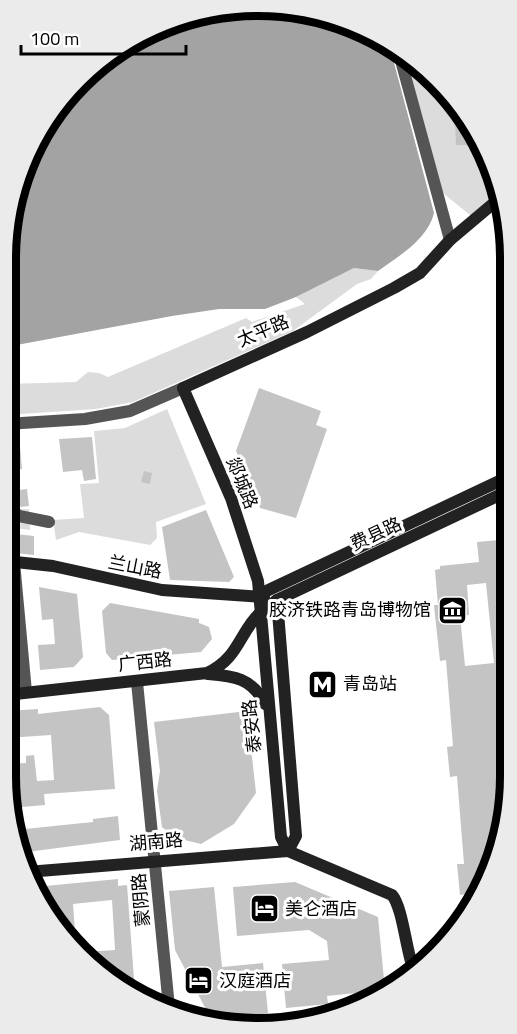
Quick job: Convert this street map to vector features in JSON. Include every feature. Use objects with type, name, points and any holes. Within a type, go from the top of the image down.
[{"type":"main road","name":"太平路","points":[[183,388],[307,332],[420,273],[450,240],[494,202]]},
{"type":"main road","name":"郯城路","points":[[183,388],[231,498],[258,581],[258,595]]},
{"type":"main road","name":"费县路","points":[[258,595],[500,481]]},
{"type":"main road","name":"费县路","points":[[259,613],[277,600],[500,495]]},
{"type":"main road","name":"兰山路","points":[[16,563],[53,566],[85,575],[174,592],[258,595]]},
{"type":"main road","points":[[258,595],[277,600]]},
{"type":"main road","name":"泰安路","points":[[258,595],[281,837],[288,851]]},
{"type":"main road","name":"泰安路","points":[[277,600],[296,836],[288,851]]},
{"type":"main road","points":[[207,673],[216,669],[240,645],[259,613]]},
{"type":"main road","points":[[207,673],[235,677],[249,682],[259,691],[268,711]]},
{"type":"main road","name":"广西路","points":[[16,694],[207,673]]},
{"type":"main road","points":[[288,851],[392,895],[397,901],[411,963]]},
{"type":"main road","name":"湖南路","points":[[36,871],[288,851]]},
{"type":"street","points":[[402,64],[450,240]]},
{"type":"street","name":"太平路","points":[[16,423],[85,418],[130,411],[183,388]]},
{"type":"street","points":[[16,513],[20,516],[50,522]]},
{"type":"street","points":[[16,611],[26,692]]},
{"type":"street","name":"蒙阴路","points":[[137,682],[169,1000]]},
{"type":"shaded area","points":[[243,17],[274,17],[306,21],[336,29],[366,41],[392,57],[434,213],[426,231],[412,246],[378,271],[354,268],[296,297],[265,309],[219,309],[16,345],[17,243],[21,211],[29,181],[41,151],[57,124],[87,87],[124,57],[151,41],[181,29],[211,21]]},
{"type":"shaded area","points":[[411,71],[430,87],[460,124],[476,151],[494,203],[475,219],[444,194],[434,170]]},
{"type":"shaded area","points":[[354,268],[378,271],[371,279],[357,284],[293,331],[133,402],[96,409],[16,414],[16,384],[76,382],[88,372],[108,377],[246,318],[252,322],[305,304],[296,297]]},
{"type":"shaded area","points":[[167,409],[206,504],[156,522],[157,538],[150,545],[79,532],[56,540],[53,520],[84,518],[80,484],[99,483],[94,431],[125,428]]},
{"type":"shaded area","points":[[29,509],[30,530],[16,528],[16,510]]},
{"type":"building","points":[[455,121],[458,121],[472,145],[456,145]]},
{"type":"building","points":[[259,388],[321,411],[316,425],[327,429],[296,518],[260,508],[236,451]]},
{"type":"building","points":[[92,437],[96,479],[84,481],[82,470],[63,472],[59,439]]},
{"type":"building","points":[[16,446],[20,446],[22,469],[16,469]]},
{"type":"building","points":[[144,471],[152,473],[150,484],[141,482]]},
{"type":"building","points":[[27,489],[29,506],[21,507],[16,503],[16,491]]},
{"type":"building","points":[[206,510],[234,577],[229,582],[170,580],[162,527]]},
{"type":"building","points":[[16,534],[34,536],[34,555],[16,553]]},
{"type":"building","name":"青岛站","points":[[500,540],[500,791],[496,823],[488,853],[467,898],[467,894],[460,895],[457,864],[464,864],[457,776],[450,777],[447,747],[453,746],[446,660],[440,661],[434,605],[438,605],[435,570],[440,569],[440,566],[479,562],[477,542]],"holes":[[[486,583],[494,663],[465,666],[460,616],[469,615],[467,585]]]},
{"type":"building","points":[[39,587],[77,594],[83,657],[74,667],[40,670],[38,645],[55,644],[53,619],[42,620]]},
{"type":"building","points":[[110,603],[199,619],[199,623],[209,627],[212,639],[201,652],[112,660],[106,653],[102,611]]},
{"type":"building","points":[[100,707],[109,715],[115,789],[44,794],[45,805],[19,807],[16,764],[26,763],[26,756],[34,755],[37,781],[54,780],[51,735],[16,737],[16,710],[38,709],[38,714]]},
{"type":"building","points":[[247,711],[256,793],[234,824],[201,844],[176,838],[162,827],[157,791],[160,771],[154,722]]},
{"type":"building","points":[[118,816],[120,840],[29,852],[23,829],[93,822],[93,819]]},
{"type":"building","points":[[118,879],[118,886],[127,885],[134,983],[92,951],[115,950],[112,900],[73,904],[75,933],[57,910],[43,886]]},
{"type":"building","points":[[295,882],[378,917],[384,982],[368,992],[327,996],[328,1004],[286,1008],[282,964],[329,960],[327,941],[309,930],[237,936],[233,887]]},
{"type":"building","points":[[214,887],[222,967],[263,963],[268,1013],[237,1016],[207,1012],[175,950],[169,891]]},
{"type":"place","name":"胶济铁路青岛博物馆","points":[[452,610]]},
{"type":"place","name":"青岛站","points":[[322,684]]},
{"type":"place","name":"美仑酒店","points":[[264,909]]},
{"type":"place","name":"汉庭酒店","points":[[198,981]]}]
